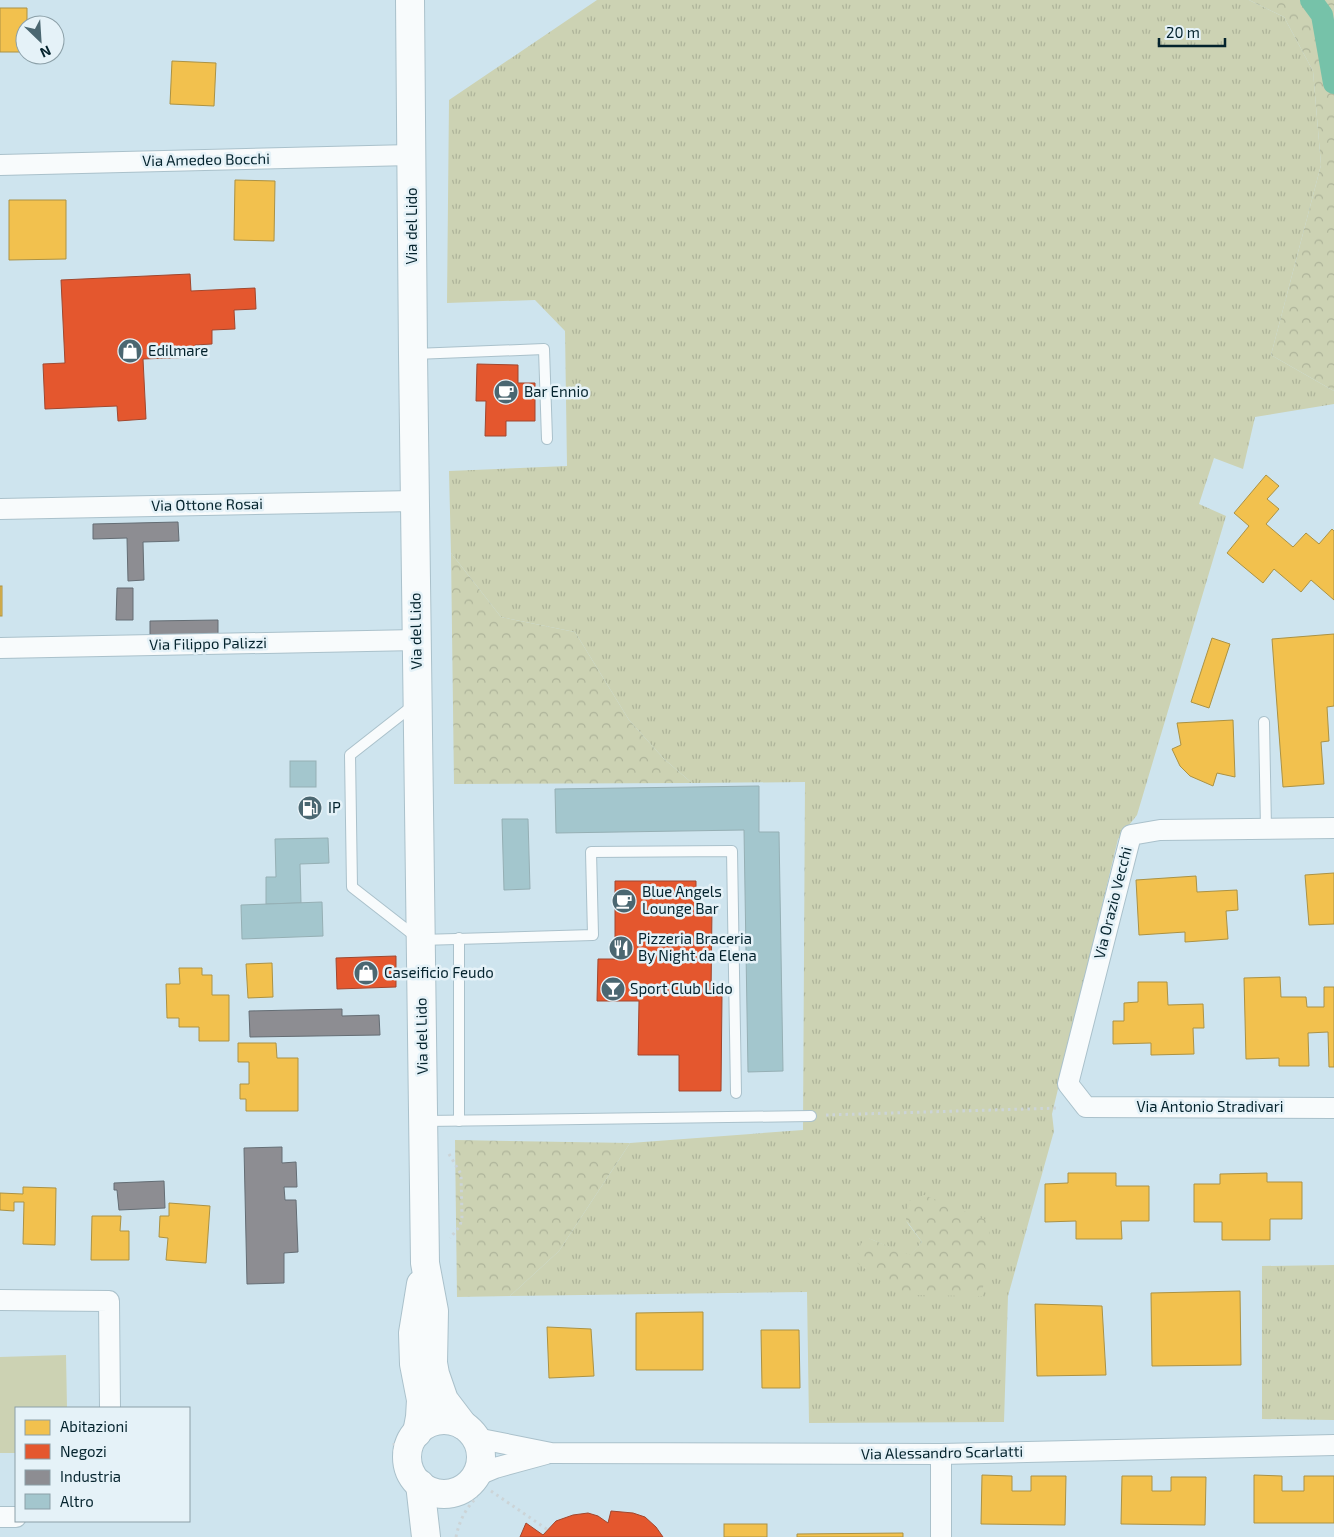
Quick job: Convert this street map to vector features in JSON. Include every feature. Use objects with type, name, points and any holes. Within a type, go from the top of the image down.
[{"type":"main road","name":"Via del Lido","points":[[410,0],[416,640],[425,1263],[434,1311],[433,1363],[435,1374],[444,1400],[469,1432]]},
{"type":"main road","name":"Via del Lido","points":[[416,1433],[420,1417],[421,1400],[414,1364],[413,1333],[425,1263]]},
{"type":"main road","points":[[438,1421],[451,1421],[469,1432],[480,1447],[481,1482],[470,1484],[453,1493],[441,1494],[430,1491],[420,1484],[409,1469],[408,1459],[408,1450],[416,1433],[426,1425],[438,1421]]},
{"type":"main road","points":[[420,1484],[426,1537]]},
{"type":"main road","points":[[440,1537],[445,1506],[453,1493]]},
{"type":"street","name":"Via Amedeo Bocchi","points":[[0,165],[412,155]]},
{"type":"street","name":"Via Ottone Rosai","points":[[0,509],[415,501]]},
{"type":"street","name":"Via Filippo Palizzi","points":[[0,648],[416,640]]},
{"type":"street","name":"Via Orazio Vecchi","points":[[1086,1107],[1068,1084],[1130,835],[1160,830],[1334,828]]},
{"type":"street","name":"Via Antonio Stradivari","points":[[1086,1107],[1334,1108]]},
{"type":"street","points":[[0,1300],[109,1301],[110,1407]]},
{"type":"street","name":"Via Alessandro Scarlatti","points":[[469,1432],[550,1453],[941,1454],[1334,1445]]},
{"type":"street","name":"Via Alessandro Scarlatti","points":[[481,1482],[495,1468],[550,1453]]},
{"type":"street","points":[[941,1454],[941,1537]]},
{"type":"street","points":[[0,1517],[15,1517]]},
{"type":"lane","points":[[413,354],[544,349],[547,439]]},
{"type":"lane","points":[[417,702],[350,755],[352,887],[420,940],[593,934],[591,852],[732,851],[736,1093]]},
{"type":"lane","points":[[1264,722],[1266,829]]},
{"type":"lane","points":[[459,938],[459,1121]]},
{"type":"lane","points":[[423,1121],[811,1116]]},
{"type":"path","points":[[811,1116],[1086,1107]]},
{"type":"path","points":[[448,1147],[448,1152],[461,1174],[462,1217],[460,1226],[450,1237],[450,1245]]},
{"type":"path","points":[[481,1482],[548,1530]]},
{"type":"green space","points":[[597,0],[1249,0],[1284,17],[1313,71],[1321,165],[1271,355],[1334,391],[1334,404],[1255,417],[1243,469],[1214,458],[1199,504],[1226,516],[1137,815],[1118,839],[1052,1114],[1054,1131],[1008,1296],[1004,1422],[809,1423],[807,1292],[510,1296],[559,1251],[630,1143],[803,1130],[805,782],[692,783],[664,759],[629,720],[575,632],[501,617],[451,553],[449,471],[567,466],[565,331],[535,300],[447,303],[449,100]],"holes":[[[906,1221],[981,1295],[868,1238],[910,1256],[922,1242]]]},
{"type":"green space","points":[[1249,0],[1334,0],[1334,391],[1271,355],[1321,165],[1313,71],[1284,17]]},
{"type":"green space","points":[[451,553],[501,617],[575,632],[629,720],[664,759],[692,783],[454,784]]},
{"type":"green space","points":[[455,1140],[630,1143],[559,1251],[510,1296],[457,1297]]},
{"type":"green space","points":[[924,1195],[991,1222],[982,1296],[899,1295],[847,1255],[868,1238],[910,1255],[922,1242],[906,1220],[908,1201]]},
{"type":"green space","points":[[1334,1265],[1334,1420],[1262,1419],[1262,1266]]},
{"type":"green space","points":[[66,1355],[67,1407],[15,1407],[15,1453],[0,1453],[0,1357]]},
{"type":"building: Abitazioni","points":[[0,8],[27,8],[27,15],[15,15],[15,52],[0,52]]},
{"type":"building: Abitazioni","points":[[172,61],[216,63],[214,106],[170,104]]},
{"type":"building: Abitazioni","points":[[235,180],[275,181],[274,241],[234,240]]},
{"type":"building: Abitazioni","points":[[9,200],[66,200],[66,259],[9,260]]},
{"type":"building: Abitazioni","points":[[1266,475],[1279,486],[1267,499],[1279,509],[1266,524],[1293,547],[1306,533],[1319,544],[1332,529],[1334,531],[1334,600],[1311,580],[1301,592],[1274,569],[1263,583],[1227,553],[1249,526],[1234,513]]},
{"type":"building: Abitazioni","points":[[0,586],[2,586],[2,616],[0,616]]},
{"type":"building: Abitazioni","points":[[1334,634],[1334,706],[1327,707],[1329,741],[1321,742],[1324,784],[1283,787],[1272,639]]},
{"type":"building: Abitazioni","points":[[1212,638],[1230,644],[1209,708],[1191,702]]},
{"type":"building: Abitazioni","points":[[1233,720],[1235,777],[1217,773],[1213,786],[1190,776],[1180,766],[1172,749],[1181,745],[1177,723]]},
{"type":"building: Abitazioni","points":[[1334,873],[1334,924],[1309,925],[1305,875]]},
{"type":"building: Abitazioni","points":[[1196,876],[1197,892],[1237,890],[1238,910],[1226,911],[1228,939],[1185,942],[1185,932],[1139,935],[1136,880]]},
{"type":"building: Abitazioni","points":[[272,963],[273,997],[248,998],[246,964]]},
{"type":"building: Abitazioni","points":[[179,968],[202,968],[202,975],[212,975],[212,995],[229,995],[229,1041],[199,1041],[199,1027],[179,1027],[179,1018],[167,1018],[166,984],[180,984]]},
{"type":"building: Abitazioni","points":[[1280,977],[1281,997],[1306,997],[1307,1007],[1324,1007],[1324,987],[1334,987],[1334,1067],[1329,1067],[1328,1032],[1308,1033],[1309,1066],[1279,1066],[1279,1058],[1246,1059],[1244,978]]},
{"type":"building: Abitazioni","points":[[1138,982],[1167,982],[1168,1005],[1203,1004],[1204,1028],[1193,1028],[1194,1054],[1151,1055],[1151,1043],[1113,1044],[1113,1021],[1124,1021],[1124,1003],[1138,1002]]},
{"type":"building: Abitazioni","points":[[238,1043],[276,1043],[277,1058],[298,1058],[298,1111],[246,1111],[246,1099],[240,1099],[240,1084],[249,1084],[249,1062],[238,1062]]},
{"type":"building: Abitazioni","points":[[1068,1173],[1116,1173],[1116,1186],[1149,1186],[1149,1221],[1121,1221],[1122,1239],[1076,1239],[1076,1221],[1045,1222],[1045,1184],[1068,1183]]},
{"type":"building: Abitazioni","points":[[1267,1173],[1267,1182],[1302,1182],[1302,1219],[1270,1219],[1270,1240],[1222,1240],[1222,1222],[1194,1222],[1194,1184],[1220,1184],[1220,1174]]},
{"type":"building: Abitazioni","points":[[23,1187],[56,1188],[55,1245],[23,1244],[24,1202],[14,1202],[14,1211],[0,1210],[0,1193],[23,1194]]},
{"type":"building: Abitazioni","points":[[169,1203],[210,1206],[206,1263],[166,1260],[168,1238],[159,1237],[160,1216],[169,1216]]},
{"type":"building: Abitazioni","points":[[92,1216],[121,1216],[120,1231],[129,1231],[129,1260],[91,1260]]},
{"type":"building: Abitazioni","points":[[1240,1291],[1241,1365],[1152,1366],[1151,1293]]},
{"type":"building: Abitazioni","points":[[1035,1304],[1102,1306],[1106,1375],[1037,1376]]},
{"type":"building: Abitazioni","points":[[703,1312],[703,1370],[636,1370],[636,1313]]},
{"type":"building: Abitazioni","points":[[547,1327],[591,1329],[594,1376],[549,1378]]},
{"type":"building: Abitazioni","points":[[761,1330],[799,1330],[800,1388],[762,1388]]},
{"type":"building: Abitazioni","points":[[982,1475],[1012,1476],[1012,1491],[1031,1491],[1031,1476],[1066,1476],[1065,1525],[981,1524]]},
{"type":"building: Abitazioni","points":[[1254,1475],[1282,1476],[1282,1491],[1304,1491],[1304,1476],[1334,1476],[1334,1523],[1254,1523]]},
{"type":"building: Abitazioni","points":[[1122,1476],[1152,1476],[1152,1491],[1171,1491],[1171,1477],[1206,1477],[1205,1525],[1121,1524]]},
{"type":"building: Abitazioni","points":[[724,1524],[767,1524],[767,1537],[724,1537]]},
{"type":"building: Abitazioni","points":[[903,1533],[903,1537],[797,1537],[797,1534]]},
{"type":"building: Negozi","name":"Edilmare","points":[[190,274],[191,291],[255,288],[256,309],[234,310],[235,329],[212,330],[212,344],[195,345],[196,357],[143,359],[146,419],[118,421],[117,406],[45,409],[43,364],[65,363],[61,280]]},
{"type":"building: Negozi","name":"Bar Ennio","points":[[477,364],[518,365],[518,383],[535,383],[535,421],[506,421],[506,436],[485,436],[486,401],[476,401]]},
{"type":"building: Negozi","points":[[615,881],[696,881],[696,909],[712,909],[711,995],[722,995],[721,1091],[679,1091],[679,1055],[638,1055],[639,1001],[597,1001],[598,959],[615,959]]},
{"type":"building: Negozi","name":"Caseificio Feudo","points":[[396,956],[396,987],[337,989],[336,958]]},
{"type":"building: Negozi","points":[[611,1511],[633,1513],[645,1517],[663,1537],[520,1537],[526,1523],[543,1535],[556,1521],[573,1515],[588,1513],[598,1516],[608,1523]]},
{"type":"building: Industria","points":[[178,522],[179,541],[143,542],[144,580],[128,581],[127,538],[93,539],[93,524]]},
{"type":"building: Industria","points":[[117,588],[133,588],[133,620],[116,620]]},
{"type":"building: Industria","points":[[218,620],[218,640],[150,641],[150,621]]},
{"type":"building: Industria","points":[[342,1009],[342,1016],[379,1015],[380,1035],[250,1037],[249,1011]]},
{"type":"building: Industria","points":[[282,1147],[282,1163],[296,1162],[297,1187],[284,1187],[285,1200],[296,1200],[298,1252],[284,1253],[284,1283],[247,1284],[244,1148]]},
{"type":"building: Industria","points":[[164,1181],[165,1208],[119,1210],[117,1190],[114,1190],[114,1183]]},
{"type":"building: Altro","points":[[290,761],[316,761],[316,787],[290,787]]},
{"type":"building: Altro","points":[[759,786],[759,832],[779,832],[783,1071],[748,1072],[744,830],[556,833],[555,789]]},
{"type":"building: Altro","points":[[502,819],[528,819],[530,889],[504,890]]},
{"type":"building: Altro","points":[[328,838],[329,863],[300,864],[301,903],[266,904],[266,877],[276,877],[275,839]]},
{"type":"building: Altro","points":[[322,902],[323,936],[242,939],[241,905]]},
{"type":"waterway","points":[[1311,0],[1322,15],[1334,83]]},
{"type":"place","name":"Edilmare","points":[[130,351]]},
{"type":"place","name":"Bar Ennio","points":[[506,392]]},
{"type":"place","name":"IP","points":[[310,808]]},
{"type":"place","name":"Blue Angels Lounge Bar","points":[[624,901]]},
{"type":"place","name":"Pizzeria Braceria By Night da Elena","points":[[621,948]]},
{"type":"place","name":"Caseificio Feudo","points":[[366,973]]},
{"type":"place","name":"Sport Club Lido","points":[[613,989]]}]
